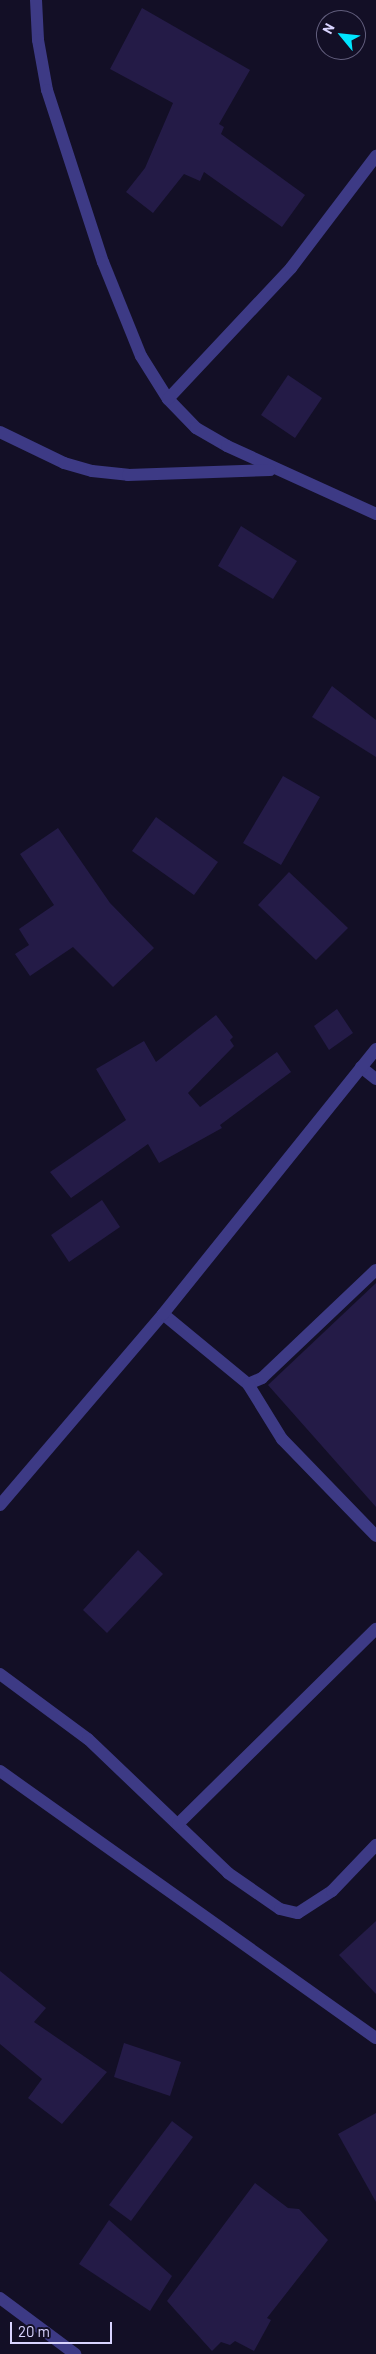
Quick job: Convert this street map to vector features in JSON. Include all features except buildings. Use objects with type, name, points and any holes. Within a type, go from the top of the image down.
[{"type":"street","points":[[36,0],[38,40],[47,90],[103,262],[141,356],[168,398],[196,428],[275,470],[376,514]]},
{"type":"street","points":[[168,398],[297,260],[376,156]]},
{"type":"street","points":[[0,432],[64,463],[92,471],[128,475],[275,470]]},
{"type":"street","points":[[0,1505],[163,1314],[376,1049]]},
{"type":"street","points":[[361,1067],[376,1079]]},
{"type":"street","points":[[248,1384],[262,1378],[376,1270]]},
{"type":"street","points":[[163,1314],[248,1384],[282,1439],[376,1536]]},
{"type":"street","points":[[178,1824],[376,1630]]},
{"type":"street","points":[[0,1674],[88,1739],[252,1891],[280,1909],[298,1913],[332,1891],[376,1845]]},
{"type":"street","points":[[0,1771],[376,2038]]},
{"type":"street","points":[[0,2298],[75,2354]]}]
